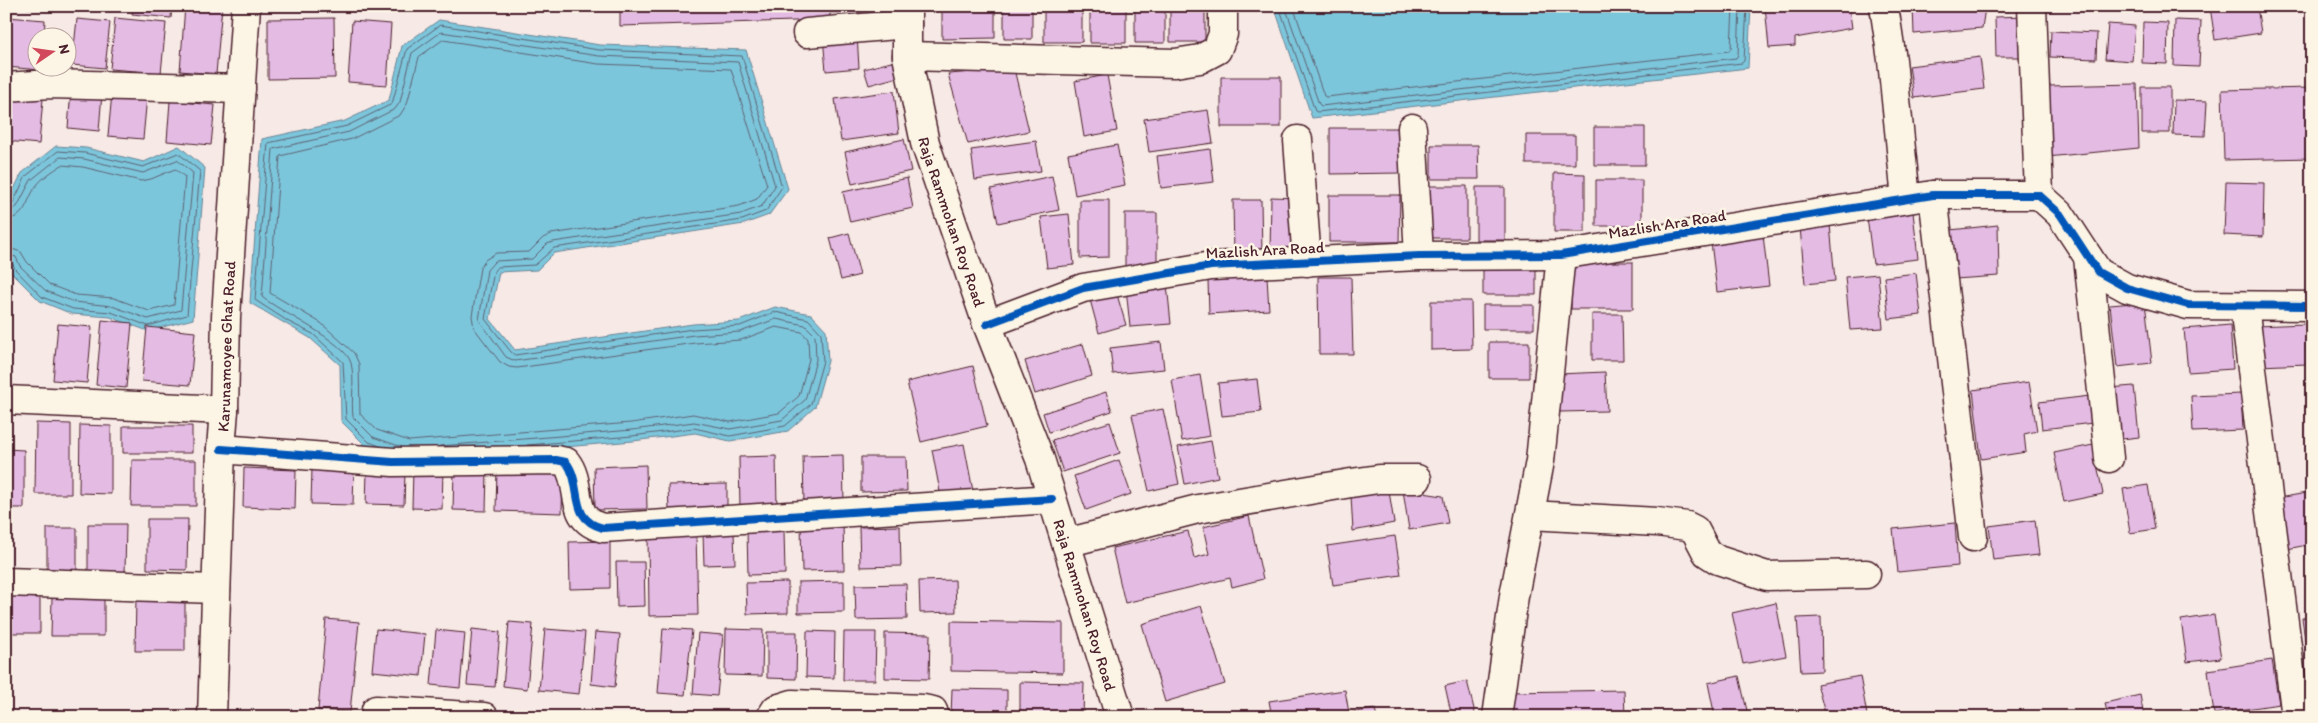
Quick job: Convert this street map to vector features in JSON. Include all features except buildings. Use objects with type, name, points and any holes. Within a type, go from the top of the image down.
[{"type":"street","name":"Karunamoyee Ghat Road","points":[[212,717],[226,317],[246,6]]},
{"type":"street","points":[[907,56],[1123,63],[1175,62],[1200,59],[1217,50],[1223,34],[1223,6]]},
{"type":"street","points":[[1884,6],[1892,60],[1906,199]]},
{"type":"street","points":[[2032,6],[2039,195],[2060,214],[2098,272],[2127,288],[2188,305],[2312,306]]},
{"type":"street","points":[[807,33],[908,15]]},
{"type":"street","name":"Raja Rammohan Roy Road","points":[[908,15],[907,56],[925,143],[987,324],[1040,459],[1120,717]]},
{"type":"street","points":[[6,87],[50,84],[241,88]]},
{"type":"street","points":[[1412,128],[1419,256]]},
{"type":"street","points":[[1298,140],[1307,262]]},
{"type":"street","points":[[1933,195],[1973,537]]},
{"type":"street","name":"Mazlish Ara Road","points":[[987,324],[1083,288],[1211,266],[1419,256],[1561,255],[1933,195],[2039,195]]},
{"type":"street","points":[[1496,717],[1514,596],[1540,461],[1561,255]]},
{"type":"street","points":[[2088,257],[2109,458]]},
{"type":"street","points":[[2244,306],[2296,717]]},
{"type":"street","points":[[6,400],[224,410]]},
{"type":"street","points":[[221,449],[393,462],[566,462],[572,470],[582,515],[590,525],[603,528],[1052,499]]},
{"type":"street","points":[[1066,543],[1198,509],[1352,483],[1417,479]]},
{"type":"street","points":[[1530,515],[1657,522],[1687,526],[1694,530],[1707,552],[1718,560],[1766,576],[1866,574]]},
{"type":"street","points":[[6,582],[216,590]]},
{"type":"street","points":[[771,717],[776,710],[792,704],[924,709],[933,711],[935,717]]},
{"type":"street","points":[[376,710],[484,717]]},
{"type":"water","points":[[1274,6],[1751,6],[1748,68],[1312,118]]},
{"type":"water","points":[[439,20],[600,45],[746,50],[788,189],[769,215],[744,224],[554,253],[537,270],[499,272],[490,319],[515,350],[693,324],[739,321],[775,307],[811,314],[826,330],[828,361],[815,407],[788,431],[730,441],[695,433],[633,441],[406,461],[366,446],[341,421],[340,365],[310,338],[250,303],[262,139],[345,121],[389,100],[402,46]]},
{"type":"water","points":[[56,146],[86,148],[144,162],[179,146],[205,168],[193,319],[148,331],[110,317],[72,314],[40,301],[10,271],[6,254],[6,205],[22,173]]},
{"type":"cycle path","points":[[987,324],[1083,288],[1211,266],[1419,256],[1561,255],[1933,195],[2039,195],[2060,214],[2098,272],[2127,288],[2188,305],[2312,306]]},
{"type":"cycle path","points":[[221,449],[393,462],[556,460],[566,462],[574,481],[580,509],[592,524],[603,528],[1052,499]]}]
